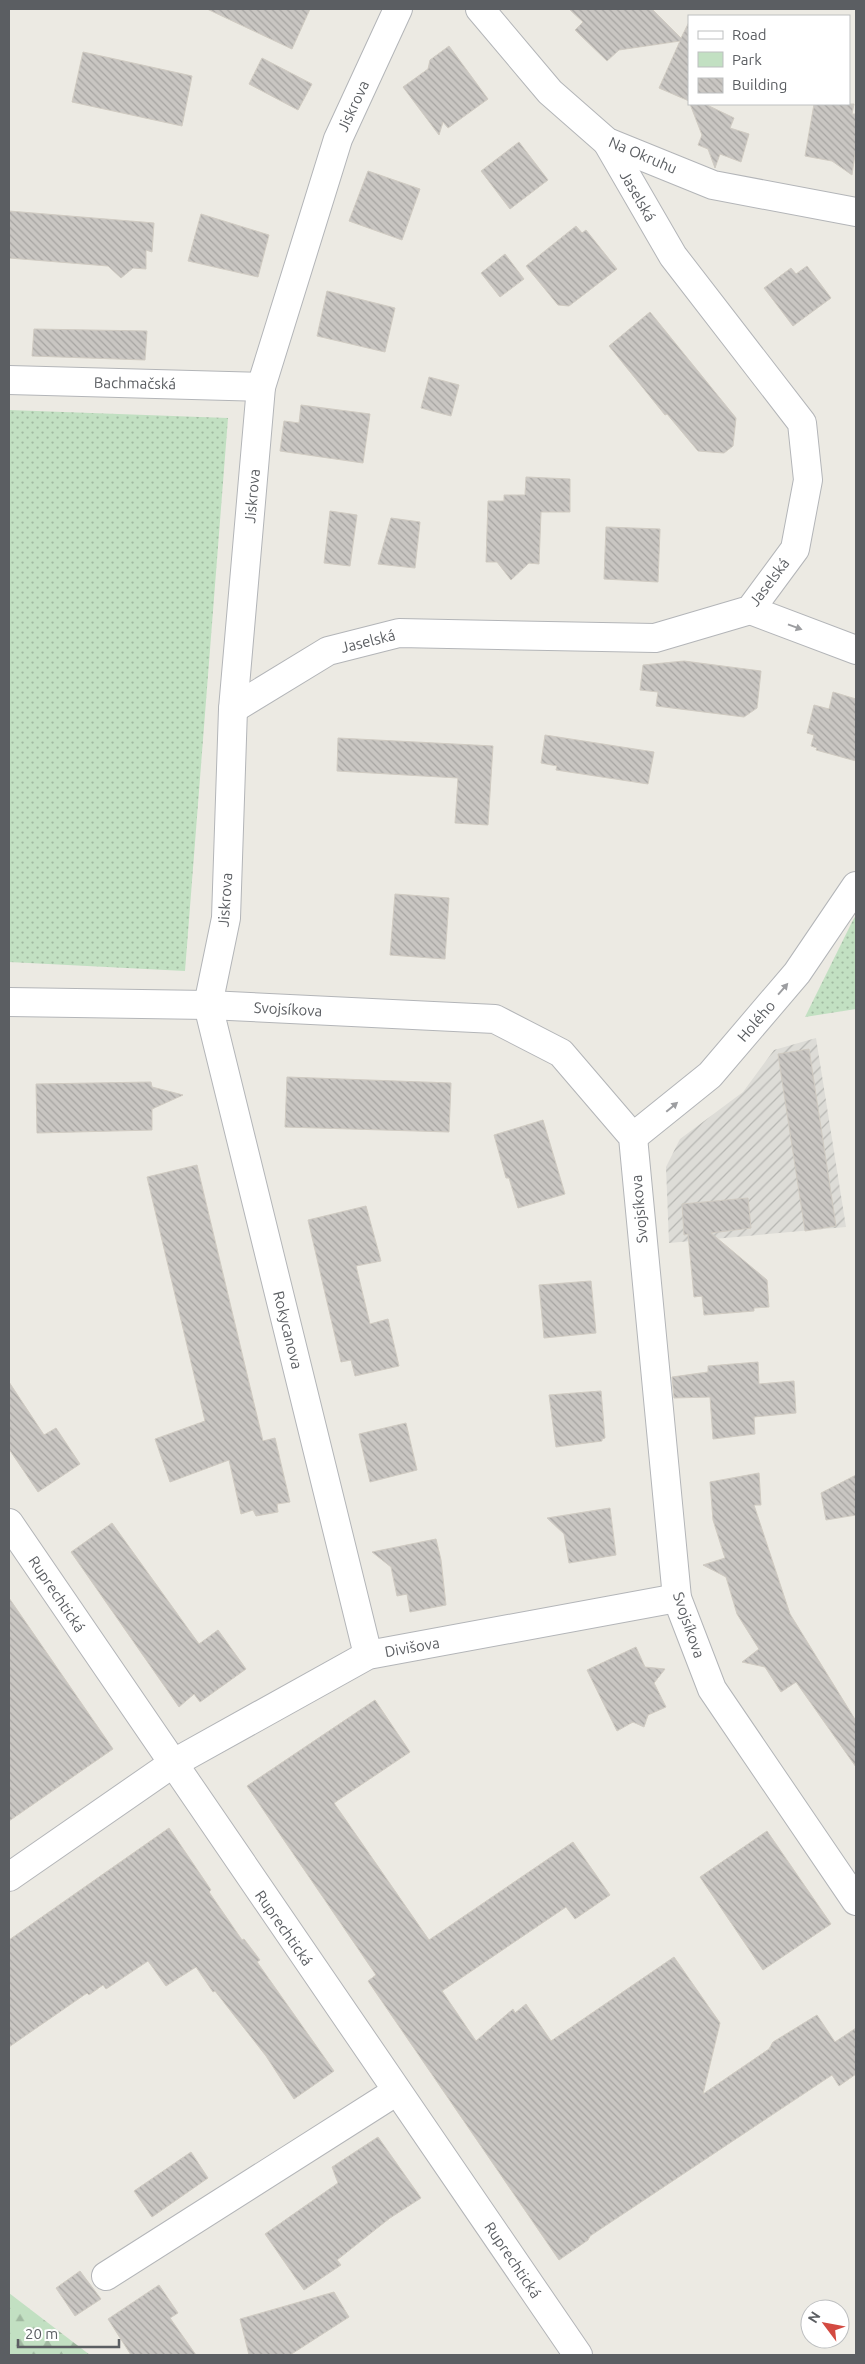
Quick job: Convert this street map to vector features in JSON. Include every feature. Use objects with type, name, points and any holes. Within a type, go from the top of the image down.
[{"type":"street","name":"Jiskrova","points":[[208,1005],[226,918],[233,709],[261,386],[338,139],[398,9]]},
{"type":"street","name":"Na Okruhu","points":[[480,9],[550,92],[607,142],[713,185],[856,212]]},
{"type":"street","name":"Jaselská","points":[[233,709],[328,651],[399,633],[655,638],[750,610],[795,549],[808,480],[802,423],[672,256],[607,142]]},
{"type":"street","name":"Bachmačská","points":[[9,380],[261,386]]},
{"type":"street","points":[[750,610],[856,650]]},
{"type":"street","name":"Holého","points":[[633,1137],[710,1075],[797,973],[856,886]]},
{"type":"street","name":"Svojsíkova","points":[[9,1002],[208,1005],[495,1019],[560,1053],[633,1137],[677,1598],[712,1688],[856,1901]]},
{"type":"street","name":"Rokycanova","points":[[208,1005],[368,1655]]},
{"type":"street","name":"Ruprechtická","points":[[9,1524],[578,2355]]},
{"type":"street","name":"Divišova","points":[[172,1764],[368,1655],[677,1598]]},
{"type":"street","points":[[9,1877],[172,1764]]},
{"type":"street","points":[[106,2276],[397,2091]]},
{"type":"shaded area","points":[[816,1038],[846,1227],[669,1243],[666,1167],[680,1139],[743,1092],[774,1050]]},
{"type":"green space","points":[[9,410],[228,418],[185,971],[9,962]]},
{"type":"green space","points":[[856,915],[856,1009],[805,1017],[852,922]]},
{"type":"green space","points":[[9,2293],[90,2355],[9,2355]]},
{"type":"building","points":[[207,9],[310,9],[292,49]]},
{"type":"building","points":[[569,9],[652,9],[681,38],[688,24],[688,101],[659,88],[680,41],[619,50],[607,61],[575,30],[583,22]]},
{"type":"building","points":[[449,46],[488,99],[448,128],[443,122],[439,135],[403,87],[428,69],[430,60]]},
{"type":"building","points":[[83,52],[192,76],[182,126],[72,102]]},
{"type":"building","points":[[262,58],[312,84],[298,110],[249,84]]},
{"type":"building","points":[[854,104],[852,114],[856,114],[856,147],[852,175],[832,161],[805,156],[814,105]]},
{"type":"building","points":[[690,105],[707,105],[734,118],[730,128],[749,134],[741,162],[720,154],[715,168],[708,149],[698,145],[702,135]]},
{"type":"building","points":[[519,142],[548,180],[510,209],[481,171]]},
{"type":"building","points":[[368,171],[420,189],[402,240],[349,221]]},
{"type":"building","points":[[9,211],[154,223],[152,252],[146,250],[146,269],[133,268],[121,278],[108,266],[9,258]]},
{"type":"building","points":[[201,214],[269,235],[258,277],[188,261]]},
{"type":"building","points":[[576,226],[582,233],[586,230],[617,269],[569,306],[558,305],[526,266]]},
{"type":"building","points":[[505,254],[524,279],[500,297],[481,273]]},
{"type":"building","points":[[807,266],[831,298],[793,326],[764,288],[791,268],[796,274]]},
{"type":"building","points":[[327,291],[395,308],[385,352],[317,336]]},
{"type":"building","points":[[650,312],[736,418],[733,446],[724,453],[698,451],[667,414],[665,415],[609,346]]},
{"type":"building","points":[[34,329],[147,331],[145,360],[32,356]]},
{"type":"building","points":[[429,377],[459,385],[451,416],[421,408]]},
{"type":"building","points":[[301,405],[370,414],[363,463],[280,451],[284,421],[299,423]]},
{"type":"building","points":[[526,477],[570,479],[570,512],[541,512],[539,564],[529,563],[511,580],[497,562],[486,562],[488,501],[504,501],[504,495],[525,495]]},
{"type":"building","points":[[330,511],[357,515],[350,566],[324,563]]},
{"type":"building","points":[[391,518],[420,522],[415,568],[378,564]]},
{"type":"building","points":[[606,527],[660,529],[658,582],[604,579]]},
{"type":"building","points":[[684,661],[761,671],[757,708],[744,717],[656,706],[658,692],[640,690],[643,665]]},
{"type":"building","points":[[833,692],[856,699],[856,761],[816,750],[817,748],[811,746],[814,735],[807,733],[814,705],[829,709]]},
{"type":"building","points":[[545,735],[654,752],[648,784],[556,770],[557,766],[541,763]]},
{"type":"building","points":[[338,738],[493,746],[488,825],[455,823],[458,778],[337,771]]},
{"type":"building","points":[[395,894],[449,898],[445,959],[390,955]]},
{"type":"building","points":[[809,1049],[836,1226],[805,1231],[778,1054]]},
{"type":"building","points":[[287,1077],[451,1083],[449,1132],[285,1127]]},
{"type":"building","points":[[151,1082],[152,1087],[183,1095],[152,1109],[152,1130],[37,1133],[36,1084]]},
{"type":"building","points":[[543,1120],[565,1194],[518,1208],[509,1178],[506,1178],[494,1135]]},
{"type":"building","points":[[197,1165],[263,1441],[275,1438],[290,1502],[277,1504],[278,1512],[256,1516],[253,1510],[241,1514],[229,1460],[170,1482],[155,1439],[205,1421],[147,1177]]},
{"type":"building","points":[[748,1198],[751,1228],[711,1233],[767,1280],[769,1307],[754,1308],[754,1311],[704,1315],[702,1296],[694,1297],[688,1234],[684,1235],[682,1204]]},
{"type":"building","points":[[366,1206],[381,1261],[356,1266],[370,1324],[388,1319],[399,1366],[355,1376],[351,1360],[341,1362],[308,1220]]},
{"type":"building","points":[[591,1281],[596,1333],[544,1338],[539,1285]]},
{"type":"building","points":[[758,1362],[759,1384],[794,1381],[796,1413],[754,1417],[755,1434],[713,1439],[710,1397],[674,1398],[672,1377],[708,1372],[708,1366]]},
{"type":"building","points":[[9,1382],[44,1435],[56,1428],[80,1464],[38,1492],[9,1449]]},
{"type":"building","points":[[601,1391],[605,1438],[602,1441],[556,1447],[549,1395]]},
{"type":"building","points":[[406,1423],[417,1470],[370,1482],[359,1434]]},
{"type":"building","points":[[759,1473],[761,1505],[754,1505],[790,1614],[856,1721],[856,1767],[796,1682],[781,1692],[765,1667],[742,1662],[759,1649],[737,1614],[726,1577],[703,1565],[725,1558],[713,1520],[710,1482]]},
{"type":"building","points":[[856,1475],[856,1515],[826,1520],[821,1493]]},
{"type":"building","points":[[610,1508],[616,1555],[569,1563],[564,1534],[547,1518]]},
{"type":"building","points":[[112,1523],[199,1644],[218,1630],[246,1669],[200,1702],[194,1694],[179,1707],[71,1552]]},
{"type":"building","points":[[436,1539],[441,1560],[446,1605],[410,1612],[407,1594],[397,1596],[391,1567],[372,1552]]},
{"type":"building","points":[[9,1598],[113,1749],[9,1821]]},
{"type":"building","points":[[636,1647],[645,1667],[665,1669],[654,1683],[666,1707],[648,1715],[644,1727],[633,1722],[617,1731],[587,1670]]},
{"type":"building","points":[[375,1700],[410,1752],[334,1803],[429,1940],[573,1842],[610,1895],[575,1919],[566,1907],[442,1991],[476,2041],[513,2009],[515,2013],[526,2004],[551,2041],[674,1957],[720,2023],[703,2094],[769,2049],[773,2042],[817,2015],[835,2042],[856,2028],[856,2074],[839,2086],[832,2075],[590,2236],[588,2240],[559,2260],[368,1981],[376,1975],[247,1786]]},
{"type":"building","points":[[169,1828],[211,1890],[209,1892],[242,1940],[244,1939],[260,1960],[257,1962],[334,2071],[294,2099],[266,2056],[215,1991],[213,1992],[196,1967],[166,1986],[148,1961],[106,1989],[103,1985],[89,1995],[87,1993],[9,2047],[9,1940]]},
{"type":"building","points":[[767,1831],[831,1924],[763,1970],[700,1877]]},
{"type":"building","points":[[378,2137],[421,2198],[390,2218],[337,2260],[341,2265],[304,2290],[265,2234],[338,2183],[332,2167]]},
{"type":"building","points":[[191,2152],[208,2178],[152,2217],[134,2191]]},
{"type":"building","points":[[80,2271],[101,2299],[75,2316],[56,2288]]},
{"type":"building","points":[[159,2285],[178,2313],[170,2318],[196,2355],[131,2355],[108,2319]]},
{"type":"building","points":[[334,2292],[349,2317],[290,2355],[249,2355],[240,2319]]}]
